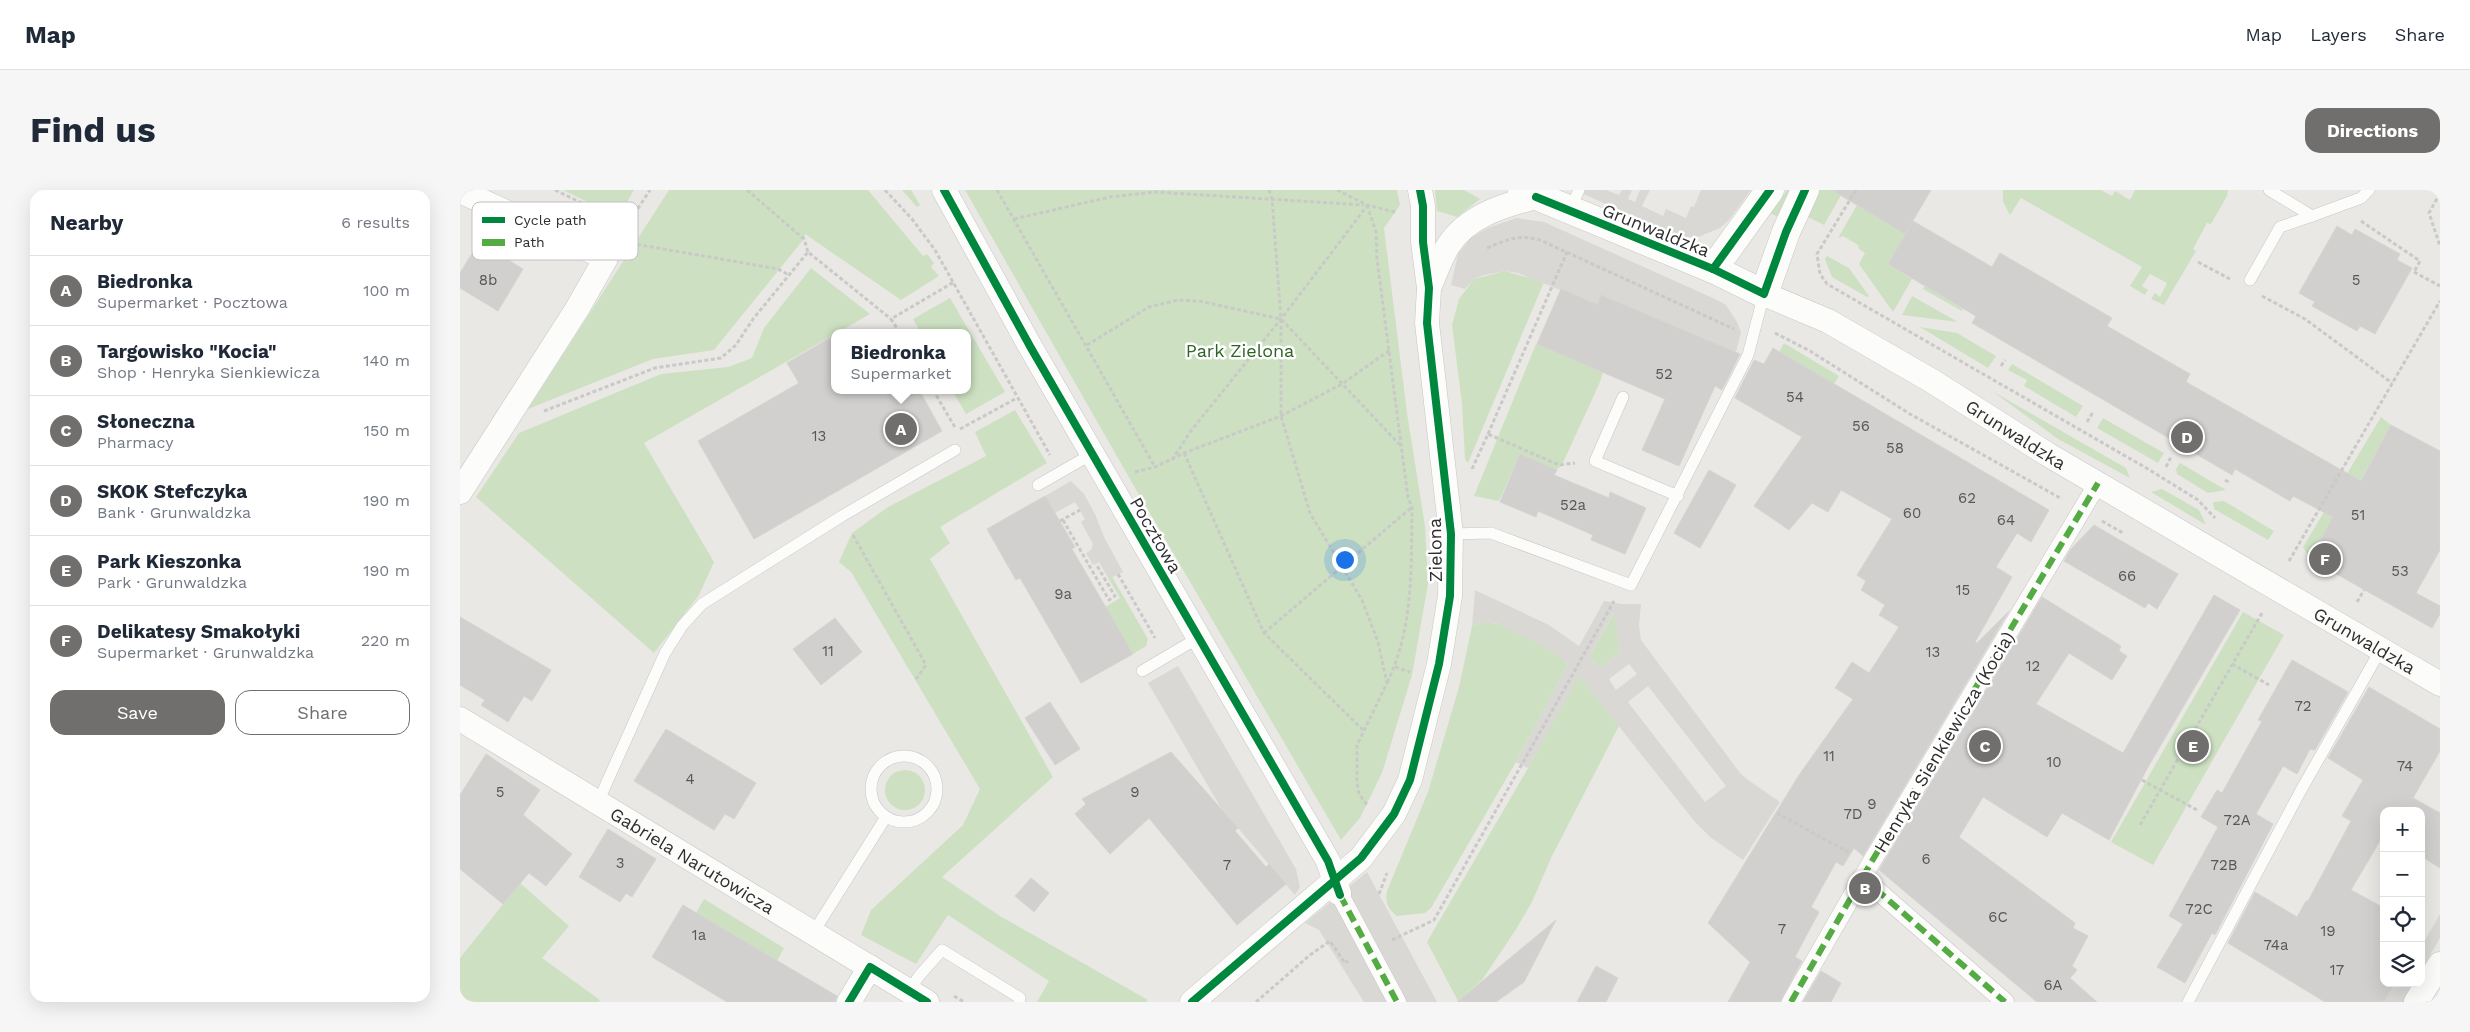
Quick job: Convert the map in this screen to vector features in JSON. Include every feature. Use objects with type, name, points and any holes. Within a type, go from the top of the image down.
[{"type":"street","name":"Pocztowa","points":[[944,190],[1092,454],[1328,861],[1337,887],[1398,1002]]},
{"type":"street","name":"Zielona","points":[[1337,887],[1389,821],[1410,780],[1440,664],[1450,596],[1452,534],[1428,331],[1429,288],[1422,242],[1423,206],[1420,190]]},
{"type":"street","points":[[1713,269],[1770,190]]},
{"type":"street","points":[[1764,294],[1786,232],[1805,190]]},
{"type":"street","points":[[460,191],[484,202]]},
{"type":"street","name":"Zielona","points":[[1429,288],[1448,246],[1460,233],[1487,213],[1529,193]]},
{"type":"street","name":"Grunwaldzka","points":[[1529,193],[1574,200],[1764,294],[1837,326],[1932,381],[2047,454],[2440,684]]},
{"type":"street","points":[[460,492],[577,308],[605,260]]},
{"type":"street","name":"Henryka Sienkiewicza (Kocia)","points":[[1791,1002],[1862,877],[2098,483]]},
{"type":"street","name":"Gabriela Narutowicza","points":[[460,718],[918,997]]},
{"type":"street","points":[[1862,877],[2005,1002]]},
{"type":"street","points":[[1192,1002],[1337,887]]},
{"type":"street","points":[[2423,1000],[2440,964]]},
{"type":"street","points":[[849,1002],[870,967]]},
{"type":"lane","points":[[2269,190],[2312,216]]},
{"type":"lane","points":[[2250,280],[2280,227],[2361,198],[2369,190]]},
{"type":"lane","points":[[1452,534],[1492,533],[1631,585],[1678,496],[1748,354],[1764,294]]},
{"type":"lane","points":[[1623,397],[1595,461],[1678,496]]},
{"type":"lane","points":[[598,802],[666,653],[682,626],[702,604],[842,516],[955,450]]},
{"type":"lane","points":[[1038,485],[1092,454]]},
{"type":"lane","points":[[1142,671],[1198,638]]},
{"type":"lane","points":[[2188,1002],[2300,792],[2381,649]]},
{"type":"lane","points":[[900,756],[915,758],[925,763],[933,772],[938,789],[936,800],[930,810],[916,820],[904,822],[886,817],[875,804],[871,788],[874,776],[880,767],[889,760],[900,756]]},
{"type":"lane","points":[[813,932],[886,817]]},
{"type":"lane","points":[[918,997],[919,976],[942,950],[1020,998],[1019,1002]]},
{"type":"path","points":[[555,190],[580,202]]},
{"type":"path","points":[[638,208],[650,190]]},
{"type":"path","points":[[747,190],[804,239],[808,252],[891,318],[898,329]]},
{"type":"path","points":[[886,190],[912,219],[954,282],[1016,398],[1060,472]]},
{"type":"path","points":[[997,190],[1155,467]]},
{"type":"path","points":[[1126,190],[1127,195]]},
{"type":"path","points":[[1269,190],[1272,199],[1281,319],[1282,416],[1310,513],[1342,566],[1368,616],[1378,642],[1387,683]]},
{"type":"path","points":[[1337,190],[1368,205],[1376,232],[1408,498],[1412,507],[1410,593],[1400,652],[1357,745],[1356,764],[1359,794],[1365,804],[1389,821]]},
{"type":"path","points":[[1856,190],[1817,254],[1820,274],[1827,284],[2148,469],[2198,500],[2213,517],[2221,522]]},
{"type":"path","points":[[1014,219],[1127,195],[1155,192],[1368,205],[1395,212],[1398,216]]},
{"type":"path","points":[[2440,192],[2429,213],[2440,246]]},
{"type":"path","points":[[1172,460],[1190,432],[1281,319],[1368,205]]},
{"type":"path","points":[[2359,220],[2420,261],[2414,272],[2440,286]]},
{"type":"path","points":[[1460,233],[1472,238],[1482,250],[1509,238],[1531,237],[1740,332],[1756,328],[1773,332],[1810,351]]},
{"type":"path","points":[[638,245],[778,269],[789,275]]},
{"type":"path","points":[[505,420],[523,420],[655,368],[721,358],[736,345],[753,319],[808,252]]},
{"type":"path","points":[[1470,474],[1567,252]]},
{"type":"path","points":[[2198,262],[2231,280]]},
{"type":"path","points":[[891,318],[954,282]]},
{"type":"path","points":[[2255,293],[2305,319],[2392,383]]},
{"type":"path","points":[[1087,345],[1149,308],[1178,300],[1200,301],[1281,319],[1402,447]]},
{"type":"path","points":[[2280,556],[2289,561],[2440,301]]},
{"type":"path","points":[[1127,474],[1155,467],[1184,453],[1282,416],[1342,384],[1390,350]]},
{"type":"path","points":[[2000,366],[2005,360]]},
{"type":"path","points":[[935,394],[957,431],[1016,398]]},
{"type":"path","points":[[2087,422],[2093,412]]},
{"type":"path","points":[[1488,434],[1559,465],[1595,461]]},
{"type":"path","points":[[1184,453],[1264,633],[1364,731]]},
{"type":"path","points":[[2166,467],[2171,457]]},
{"type":"path","points":[[2225,480],[2230,483]]},
{"type":"path","points":[[1264,633],[1412,507]]},
{"type":"path","points":[[1080,510],[1061,521],[1110,600],[1116,596],[1096,564]]},
{"type":"path","points":[[842,516],[926,666],[916,679]]},
{"type":"path","points":[[1118,574],[1166,657]]},
{"type":"path","points":[[1256,1002],[1310,954],[1330,941],[1344,963],[1434,920],[1612,603],[1631,585]]},
{"type":"path","points":[[2357,602],[2364,590]]},
{"type":"path","points":[[2140,826],[2262,612]]},
{"type":"path","points":[[2232,664],[2268,685]]},
{"type":"path","points":[[2142,780],[2196,810]]},
{"type":"path","points":[[1777,813],[1854,855],[1872,862]]},
{"type":"green space","points":[[563,190],[634,190],[627,202],[587,202]]},
{"type":"green space","points":[[669,190],[868,190],[923,256],[927,254],[934,263],[931,267],[939,276],[901,300],[805,234],[804,239],[714,350],[653,359],[528,409],[624,260],[638,260],[638,238]]},
{"type":"green space","points":[[902,190],[911,190],[920,205],[917,207]]},
{"type":"green space","name":"Park Zielona","points":[[965,190],[1397,190],[1400,205],[1384,228],[1407,413],[1425,526],[1428,584],[1412,675],[1382,773],[1360,818],[1341,840],[1127,474]]},
{"type":"green space","points":[[1435,190],[1464,190],[1480,199],[1457,217],[1437,211]]},
{"type":"green space","points":[[1787,190],[1792,190],[1778,217],[1770,213]]},
{"type":"green space","points":[[1818,190],[1844,190],[1824,225],[1804,215]]},
{"type":"green space","points":[[2003,190],[2101,190],[2112,196],[2115,191],[2130,200],[2135,190],[2228,190],[2227,196],[2211,224],[2207,223],[2193,249],[2196,251],[2164,305],[2151,299],[2155,293],[2160,297],[2167,283],[2150,274],[2142,286],[2148,290],[2145,295],[2130,286],[2142,267],[2021,198],[2010,215],[2003,202]]},
{"type":"green space","points":[[1857,205],[1906,234],[1888,264],[1912,279],[1893,312],[1859,264],[1865,253],[1859,249],[1858,245],[1843,236],[1838,238]]},
{"type":"green space","points":[[1827,256],[1849,268],[1869,296],[1867,297],[1832,277],[1825,259]]},
{"type":"green space","points":[[811,268],[870,314],[844,329],[831,329],[831,336],[644,443],[714,562],[699,595],[654,653],[476,497],[519,433],[661,374],[728,367],[752,358],[764,328]]},
{"type":"green space","points":[[1505,271],[1544,282],[1468,463],[1465,459],[1462,404],[1452,325],[1459,299],[1474,279]]},
{"type":"green space","points":[[1925,286],[1963,309],[1962,311],[1923,289]]},
{"type":"green space","points":[[1912,296],[1958,322],[1902,315]]},
{"type":"green space","points":[[950,298],[968,329],[919,329],[913,319]]},
{"type":"green space","points":[[1920,327],[1957,333],[1996,356],[1988,368]]},
{"type":"green space","points":[[971,334],[1005,392],[966,414],[954,394],[971,394]]},
{"type":"green space","points":[[1784,343],[1839,376],[1834,384],[1779,352]]},
{"type":"green space","points":[[1536,344],[1603,372],[1600,382],[1562,465],[1556,470],[1520,454],[1499,501],[1474,496]]},
{"type":"green space","points":[[2012,364],[2083,406],[2076,417],[2024,386],[2027,380],[2008,370]]},
{"type":"green space","points":[[1992,391],[2126,468],[2130,478],[2058,439]]},
{"type":"green space","points":[[1015,410],[1047,463],[940,527],[950,543],[930,559],[1053,777],[942,877],[1000,916],[1148,1000],[1146,1002],[1037,1002],[1049,981],[948,915],[916,964],[861,935],[871,910],[963,825],[980,789],[851,572],[839,562],[852,533],[888,507],[986,456],[975,432]]},
{"type":"green space","points":[[2381,417],[2391,425],[2347,505],[2340,506],[2310,559],[2303,547]]},
{"type":"green space","points":[[2103,418],[2164,453],[2158,463],[2097,428]]},
{"type":"green space","points":[[2180,463],[2226,490],[2208,493],[2177,474],[2176,469]]},
{"type":"green space","points":[[2162,489],[2199,510],[2206,525],[2151,492]]},
{"type":"green space","points":[[2224,501],[2274,531],[2268,540],[2214,509],[2213,502]]},
{"type":"green space","points":[[1111,575],[1148,639],[1146,646],[1133,654],[1105,607],[1120,598],[1107,576]]},
{"type":"green space","points":[[1615,611],[1620,652],[1600,668],[1589,657]]},
{"type":"green space","points":[[2243,612],[2284,635],[2153,865],[2111,842]]},
{"type":"green space","points":[[1483,622],[1504,626],[1516,631],[1551,651],[1568,664],[1516,762],[1431,908],[1425,913],[1397,916],[1388,905],[1386,899],[1387,891],[1428,792],[1459,687],[1472,626]]},
{"type":"green space","points":[[1579,675],[1619,726],[1551,858],[1532,902],[1482,980],[1458,1001],[1427,942],[1528,768]]},
{"type":"green space","points":[[909,770],[916,773],[922,779],[925,790],[924,798],[916,807],[909,810],[901,810],[894,807],[886,798],[885,786],[888,779],[897,771]]},
{"type":"green space","points":[[520,883],[569,926],[542,958],[600,1000],[599,1002],[460,1002],[460,958]]},
{"type":"green space","points":[[704,899],[784,948],[777,961],[696,913]]},
{"type":"shaded area","points":[[1575,190],[1606,190],[1619,195],[1622,190],[1632,190],[1628,199],[1635,202],[1640,190],[1650,190],[1642,206],[1663,216],[1666,209],[1686,218],[1691,206],[1694,207],[1701,190],[1751,190],[1729,220],[1720,228],[1698,237],[1686,237],[1659,228]]},
{"type":"shaded area","points":[[1516,218],[1544,222],[1726,305],[1741,332],[1736,352],[1601,295],[1598,305],[1518,273],[1505,271],[1484,275],[1474,279],[1465,289],[1451,285],[1458,254],[1471,238],[1488,228]]},
{"type":"shaded area","points":[[1071,481],[1084,494],[1123,572],[1113,577],[1107,576],[1099,562],[1093,565],[1086,553],[1091,550],[1093,544],[1081,522],[1085,519],[1075,502],[1055,513],[1045,496]]},
{"type":"shaded area","points":[[1475,590],[1549,625],[1579,646],[1604,601],[1622,604],[1641,604],[1639,625],[1641,640],[1740,773],[1780,802],[1743,860],[1710,837],[1695,822],[1579,676],[1528,768],[1516,762],[1568,664],[1547,648],[1496,623],[1483,622],[1472,626]],"holes":[[[1614,612],[1620,652],[1600,668],[1589,657]],[[1629,664],[1637,674],[1616,690],[1609,679]],[[1648,686],[1726,786],[1705,802],[1628,702]]]},
{"type":"shaded area","points":[[1178,666],[1296,869],[1300,887],[1295,895],[1221,808],[1148,683]]},
{"type":"shaded area","points":[[1367,872],[1437,1002],[1364,1002],[1319,930],[1305,923]]},
{"type":"shaded area","points":[[2440,914],[2440,938],[2425,964],[2425,940]]},
{"type":"shaded area","points":[[2393,987],[2412,987],[2404,1002],[2384,1002]]},
{"type":"building","points":[[1832,190],[1931,190],[1905,234]]},
{"type":"building","points":[[1913,221],[1992,267],[2000,253],[2112,318],[2107,326],[2190,374],[2186,382],[2361,481],[2391,425],[2440,451],[2440,550],[2416,593],[2440,606],[2440,614],[2432,628],[2310,559],[2333,517],[2293,496],[2290,501],[2235,469],[2232,475],[1972,323],[1976,316],[1888,264]]},
{"type":"building","points":[[2337,226],[2352,235],[2355,229],[2400,254],[2397,260],[2412,268],[2375,334],[2360,326],[2357,331],[2312,306],[2315,302],[2299,293]]},
{"type":"building","points":[[472,253],[472,260],[508,260],[523,269],[498,311],[460,288],[460,273]]},
{"type":"building","points":[[1561,289],[1598,305],[1601,295],[1740,354],[1722,390],[1715,386],[1679,466],[1642,450],[1665,399],[1537,344]]},
{"type":"building","points":[[831,337],[831,394],[921,394],[942,431],[754,539],[698,441],[799,383],[787,363]]},
{"type":"building","points":[[1773,348],[2049,510],[2031,542],[2017,533],[1996,567],[2012,577],[1975,642],[1977,643],[2009,611],[1863,856],[1854,848],[1843,866],[1836,862],[1811,907],[1819,912],[1795,957],[1802,961],[1780,1002],[1728,1002],[1750,962],[1708,923],[1799,775],[1853,699],[1835,688],[1852,662],[1869,673],[1899,627],[1879,615],[1885,605],[1861,590],[1866,581],[1857,575],[1892,519],[1841,490],[1828,512],[1812,503],[1789,530],[1754,506],[1802,437],[1735,398],[1754,360],[1764,364]]},
{"type":"building","points":[[1520,454],[1557,470],[1554,475],[1609,498],[1610,492],[1646,508],[1625,554],[1591,540],[1593,535],[1538,511],[1536,517],[1500,502]]},
{"type":"building","points":[[1709,470],[1736,485],[1700,548],[1674,533]]},
{"type":"building","points":[[1045,496],[1075,547],[1072,549],[1133,654],[1081,683],[1020,578],[1016,580],[987,529]]},
{"type":"building","points":[[2094,525],[2178,574],[2157,609],[2148,603],[2145,608],[2064,561],[2071,549]]},
{"type":"building","points":[[2214,595],[2240,610],[2148,767],[2109,840],[2062,813],[2047,837],[1983,797],[1959,837],[2075,923],[2073,928],[2088,936],[2072,966],[2077,970],[2070,978],[2097,1002],[2037,1002],[1879,870],[2042,597],[2121,646],[2119,651],[2127,656],[2112,680],[2069,653],[2036,704],[2123,753]]},
{"type":"building","points":[[460,617],[551,670],[532,701],[524,696],[508,722],[481,705],[485,700],[460,685]]},
{"type":"building","points":[[835,618],[862,652],[821,685],[793,649]]},
{"type":"building","points":[[2292,660],[2348,692],[2315,750],[2310,749],[2297,774],[2283,766],[2256,814],[2273,824],[2215,935],[2212,933],[2185,983],[2157,967],[2183,924],[2169,916],[2218,827],[2201,817],[2217,790],[2222,793],[2262,721],[2258,720]]},
{"type":"building","points":[[2369,687],[2440,729],[2440,751],[2413,798],[2440,813],[2440,868],[2425,859],[2425,807],[2380,807],[2380,841],[2351,890],[2380,906],[2380,987],[2393,987],[2384,1002],[2325,1002],[2228,943],[2255,892],[2297,917],[2306,901],[2308,901],[2351,821],[2342,816],[2363,780],[2328,758]]},
{"type":"building","points":[[1050,702],[1080,749],[1055,765],[1025,718]]},
{"type":"building","points":[[666,729],[756,783],[734,819],[725,814],[714,830],[634,781]]},
{"type":"building","points":[[1171,752],[1238,828],[1235,831],[1266,867],[1269,864],[1286,884],[1237,925],[1149,818],[1110,854],[1075,814],[1086,804],[1082,799]]},
{"type":"building","points":[[486,754],[540,790],[523,815],[572,854],[546,886],[529,873],[503,904],[460,869],[460,795]]},
{"type":"building","points":[[608,829],[656,859],[632,897],[626,893],[620,902],[579,877]]},
{"type":"building","points":[[1031,878],[1049,893],[1034,912],[1015,896]]},
{"type":"building","points":[[683,905],[837,996],[835,1002],[727,1002],[652,957]]},
{"type":"building","points":[[1556,920],[1524,982],[1496,1002],[1457,1002]]},
{"type":"building","points":[[1596,966],[1618,978],[1606,1002],[1577,1002]]},
{"type":"building","points":[[1821,971],[1841,983],[1831,1002],[1803,1002]]},
{"type":"marked path","points":[[1791,1002],[1872,861],[2098,483]]},
{"type":"marked path","points":[[1862,877],[2005,1002]]},
{"type":"marked path","points":[[1340,895],[1397,1002]]},
{"type":"cycle path","points":[[944,190],[1031,348],[1328,861],[1340,895]]},
{"type":"cycle path","points":[[1192,1002],[1361,858],[1394,814],[1410,780],[1439,664],[1450,596],[1451,534],[1427,323],[1429,288],[1423,242],[1423,206],[1420,190]]},
{"type":"cycle path","points":[[1713,269],[1770,190]]},
{"type":"cycle path","points":[[1536,197],[1713,269],[1764,294],[1786,232],[1805,190]]},
{"type":"cycle path","points":[[849,1002],[870,967],[927,1002]]},
{"type":"place","name":"Biedronka","points":[[901,429]]},
{"type":"place","name":"SKOK Stefczyka","points":[[2187,437]]},
{"type":"place","name":"Delikatesy Smakołyki","points":[[2325,559]]},
{"type":"place","name":"Słoneczna","points":[[1985,746]]},
{"type":"place","name":"Park Kieszonka","points":[[2193,746]]},
{"type":"place","name":"Targowisko \"Kocia\"","points":[[1865,888]]}]
